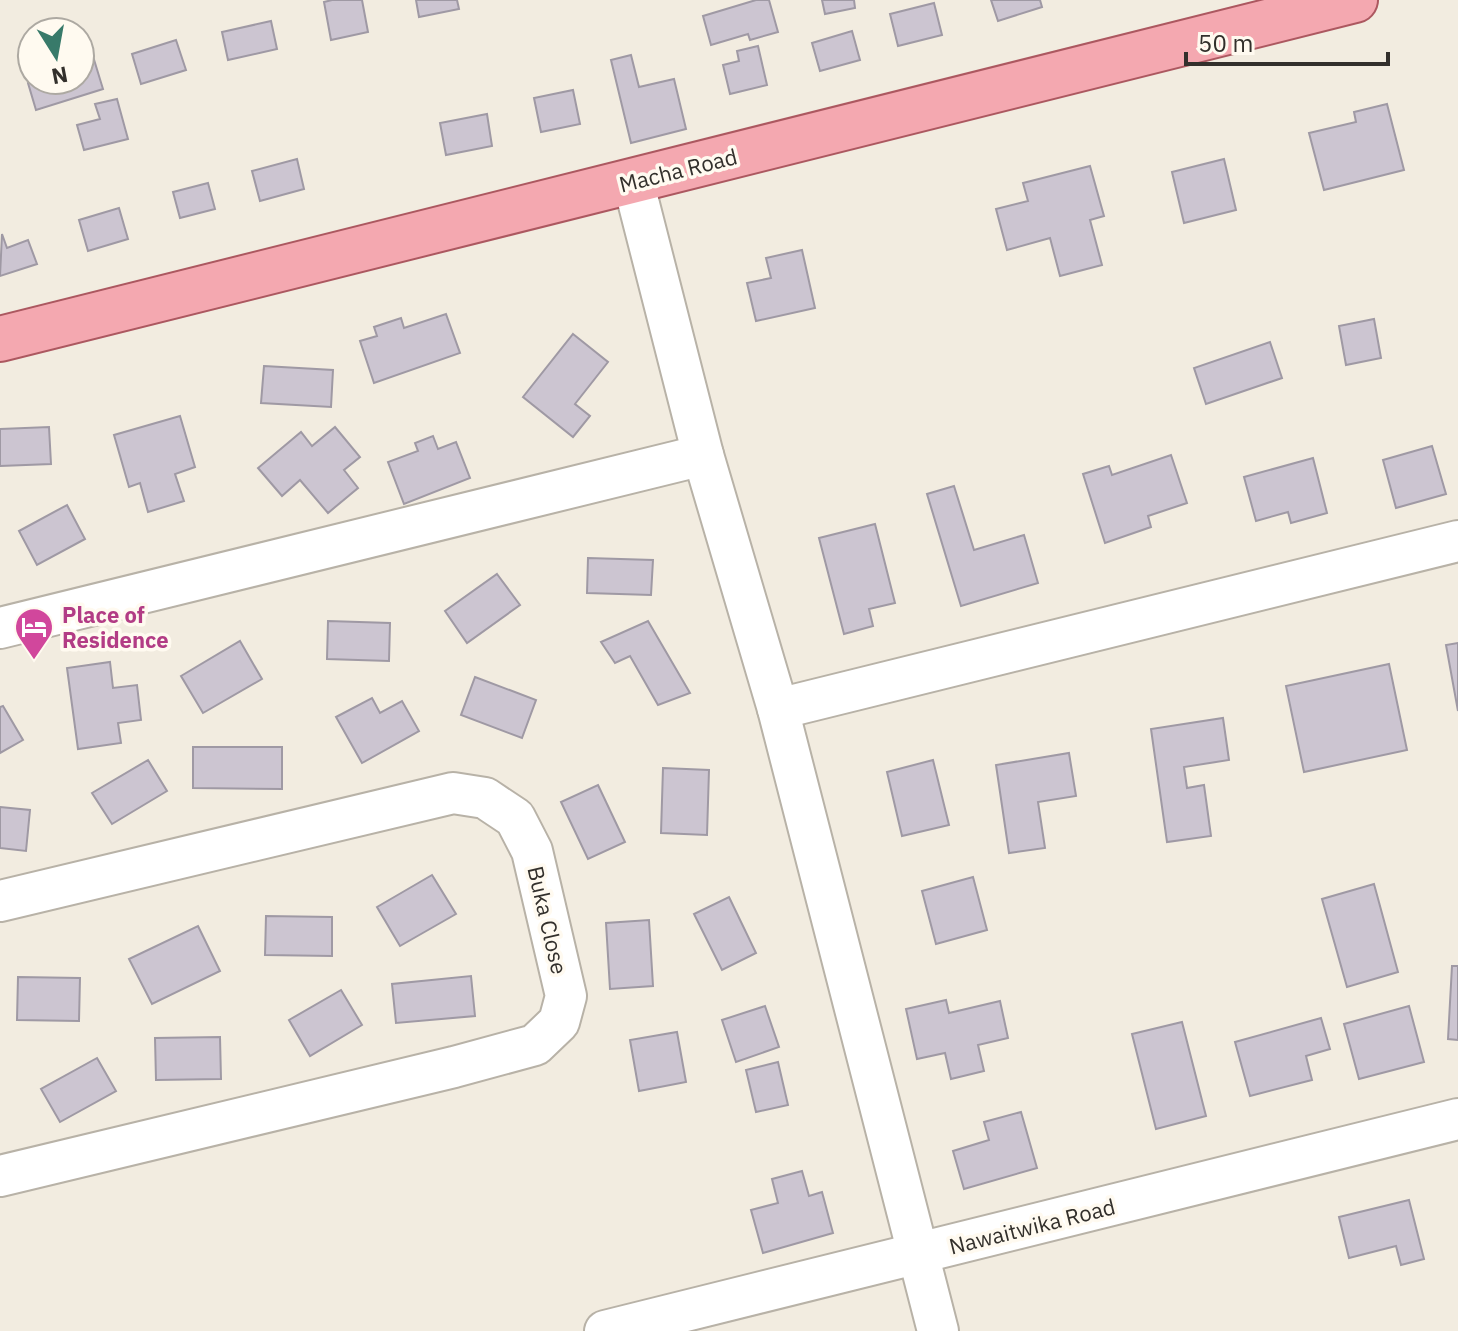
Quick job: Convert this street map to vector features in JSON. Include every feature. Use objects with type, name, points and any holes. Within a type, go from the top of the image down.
[{"type":"main road","name":"Macha Road","points":[[0,339],[1355,0]]},
{"type":"street","points":[[633,181],[703,455],[778,709],[938,1331]]},
{"type":"street","points":[[0,628],[703,455]]},
{"type":"street","points":[[778,709],[1458,541]]},
{"type":"street","name":"Buka Close","points":[[0,901],[453,793],[485,798],[515,818],[532,851],[566,996],[559,1022],[535,1045],[0,1176]]},
{"type":"street","name":"Nawaitwika Road","points":[[605,1331],[1458,1119]]},
{"type":"building","points":[[362,0],[368,32],[331,40],[324,2]]},
{"type":"building","points":[[416,0],[457,0],[459,9],[419,17]]},
{"type":"building","points":[[756,0],[769,0],[778,32],[750,40],[748,34],[711,45],[703,16]]},
{"type":"building","points":[[822,0],[854,0],[855,8],[825,14]]},
{"type":"building","points":[[991,0],[1040,0],[1042,7],[998,21]]},
{"type":"building","points":[[934,3],[942,35],[898,46],[890,14]]},
{"type":"building","points":[[271,21],[277,49],[228,60],[222,32]]},
{"type":"building","points":[[852,31],[860,60],[820,71],[812,43]]},
{"type":"building","points":[[176,40],[186,70],[141,84],[132,54]]},
{"type":"building","points":[[758,46],[767,85],[730,94],[723,65],[739,61],[737,51]]},
{"type":"building","points":[[631,55],[639,87],[674,79],[686,129],[631,143],[611,60]]},
{"type":"building","points":[[96,66],[103,89],[96,91]]},
{"type":"building","points":[[573,90],[580,124],[541,132],[534,98]]},
{"type":"building","points":[[32,96],[81,96],[36,110]]},
{"type":"building","points":[[117,99],[128,139],[84,150],[77,125],[100,119],[95,104]]},
{"type":"building","points":[[1387,104],[1404,170],[1324,190],[1309,133],[1356,122],[1354,112]]},
{"type":"building","points":[[487,114],[492,146],[446,155],[440,123]]},
{"type":"building","points":[[297,159],[304,189],[260,201],[252,171]]},
{"type":"building","points":[[1224,159],[1236,210],[1184,223],[1172,172]]},
{"type":"building","points":[[1090,166],[1104,216],[1090,220],[1102,265],[1060,276],[1050,238],[1007,250],[996,209],[1028,201],[1023,183]]},
{"type":"building","points":[[208,183],[215,209],[180,218],[173,192]]},
{"type":"building","points":[[119,208],[128,239],[88,251],[79,220]]},
{"type":"building","points":[[2,234],[7,248],[28,240],[37,264],[0,276]]},
{"type":"building","points":[[802,250],[815,308],[756,321],[747,283],[771,278],[766,258]]},
{"type":"building","points":[[446,314],[460,353],[374,383],[360,341],[377,336],[374,327],[401,318],[404,328]]},
{"type":"building","points":[[1374,319],[1381,358],[1346,365],[1339,326]]},
{"type":"building","points":[[573,334],[608,362],[575,404],[590,416],[573,437],[523,397]]},
{"type":"building","points":[[1270,342],[1282,378],[1206,404],[1194,368]]},
{"type":"building","points":[[264,366],[333,370],[331,407],[261,403]]},
{"type":"building","points":[[180,416],[195,467],[175,474],[184,501],[148,512],[140,483],[129,487],[114,435]]},
{"type":"building","points":[[49,427],[51,464],[0,466],[0,429]]},
{"type":"building","points":[[335,427],[360,457],[344,470],[358,488],[328,513],[300,480],[282,496],[258,468],[301,432],[312,446]]},
{"type":"building","points":[[433,436],[438,449],[456,442],[470,478],[404,504],[388,462],[418,451],[415,443]]},
{"type":"building","points":[[1432,446],[1446,494],[1396,508],[1383,460]]},
{"type":"building","points":[[1171,455],[1187,503],[1148,516],[1151,527],[1105,543],[1083,474],[1109,466],[1112,475]]},
{"type":"building","points":[[1313,458],[1327,513],[1291,523],[1288,512],[1256,521],[1244,477]]},
{"type":"building","points":[[954,486],[974,550],[1024,535],[1038,583],[961,606],[927,494]]},
{"type":"building","points":[[67,505],[85,539],[37,565],[19,531]]},
{"type":"building","points":[[875,524],[895,603],[869,609],[873,626],[844,634],[819,538]]},
{"type":"building","points":[[588,558],[653,560],[651,595],[587,593]]},
{"type":"building","points":[[497,574],[520,605],[467,643],[445,611]]},
{"type":"building","points":[[328,621],[390,623],[389,661],[327,659]]},
{"type":"building","points":[[648,621],[690,693],[658,705],[630,656],[615,663],[601,642]]},
{"type":"building","points":[[240,641],[262,679],[203,713],[181,676]]},
{"type":"building","points":[[1458,643],[1458,711],[1446,645]]},
{"type":"building","points":[[110,662],[113,688],[137,685],[141,720],[118,723],[121,743],[78,749],[67,668]]},
{"type":"building","points":[[1389,664],[1407,750],[1304,772],[1286,686]]},
{"type":"building","points":[[475,677],[536,700],[522,738],[461,715]]},
{"type":"building","points":[[372,698],[380,713],[402,701],[419,731],[362,763],[336,717]]},
{"type":"building","points":[[3,706],[23,740],[0,753],[0,707]]},
{"type":"building","points":[[1223,718],[1229,760],[1184,767],[1187,788],[1204,785],[1211,836],[1167,842],[1151,729]]},
{"type":"building","points":[[193,747],[282,747],[282,789],[193,788]]},
{"type":"building","points":[[1069,753],[1076,796],[1038,802],[1045,848],[1009,853],[996,765]]},
{"type":"building","points":[[148,760],[167,791],[112,824],[92,793]]},
{"type":"building","points":[[933,760],[949,825],[902,836],[887,772]]},
{"type":"building","points":[[663,768],[709,770],[707,835],[661,833]]},
{"type":"building","points":[[598,785],[625,842],[588,859],[561,802]]},
{"type":"building","points":[[0,807],[30,810],[26,851],[0,848]]},
{"type":"building","points":[[432,875],[456,914],[400,946],[377,907]]},
{"type":"building","points":[[973,877],[987,930],[936,944],[922,891]]},
{"type":"building","points":[[1374,884],[1398,972],[1347,987],[1322,899]]},
{"type":"building","points":[[729,897],[756,953],[722,970],[694,914]]},
{"type":"building","points":[[266,916],[332,917],[332,956],[265,955]]},
{"type":"building","points":[[649,920],[653,986],[610,989],[606,923]]},
{"type":"building","points":[[198,926],[220,971],[152,1004],[129,959]]},
{"type":"building","points":[[1452,966],[1458,966],[1458,1040],[1448,1039]]},
{"type":"building","points":[[471,976],[475,1016],[396,1023],[392,984]]},
{"type":"building","points":[[18,977],[80,978],[79,1021],[17,1020]]},
{"type":"building","points":[[341,990],[362,1025],[310,1056],[289,1020]]},
{"type":"building","points":[[946,1000],[949,1013],[1000,1001],[1008,1038],[978,1045],[984,1071],[951,1079],[945,1053],[917,1059],[906,1009]]},
{"type":"building","points":[[765,1006],[779,1047],[736,1062],[722,1020]]},
{"type":"building","points":[[1409,1006],[1424,1062],[1359,1079],[1344,1024]]},
{"type":"building","points":[[1321,1018],[1330,1049],[1306,1056],[1312,1080],[1250,1096],[1235,1042]]},
{"type":"building","points":[[1182,1022],[1206,1116],[1156,1129],[1132,1034]]},
{"type":"building","points":[[677,1032],[686,1082],[639,1091],[630,1040]]},
{"type":"building","points":[[220,1037],[221,1079],[156,1080],[155,1038]]},
{"type":"building","points":[[97,1058],[116,1091],[60,1122],[41,1089]]},
{"type":"building","points":[[778,1062],[788,1105],[756,1112],[746,1070]]},
{"type":"building","points":[[1021,1112],[1037,1168],[964,1189],[953,1151],[989,1140],[984,1122]]},
{"type":"building","points":[[802,1171],[809,1196],[822,1192],[833,1233],[763,1253],[751,1210],[778,1203],[772,1179]]},
{"type":"building","points":[[1409,1200],[1424,1259],[1401,1265],[1396,1246],[1349,1258],[1339,1217]]},
{"type":"place","name":"Place of Residence","points":[[34,661]]}]
